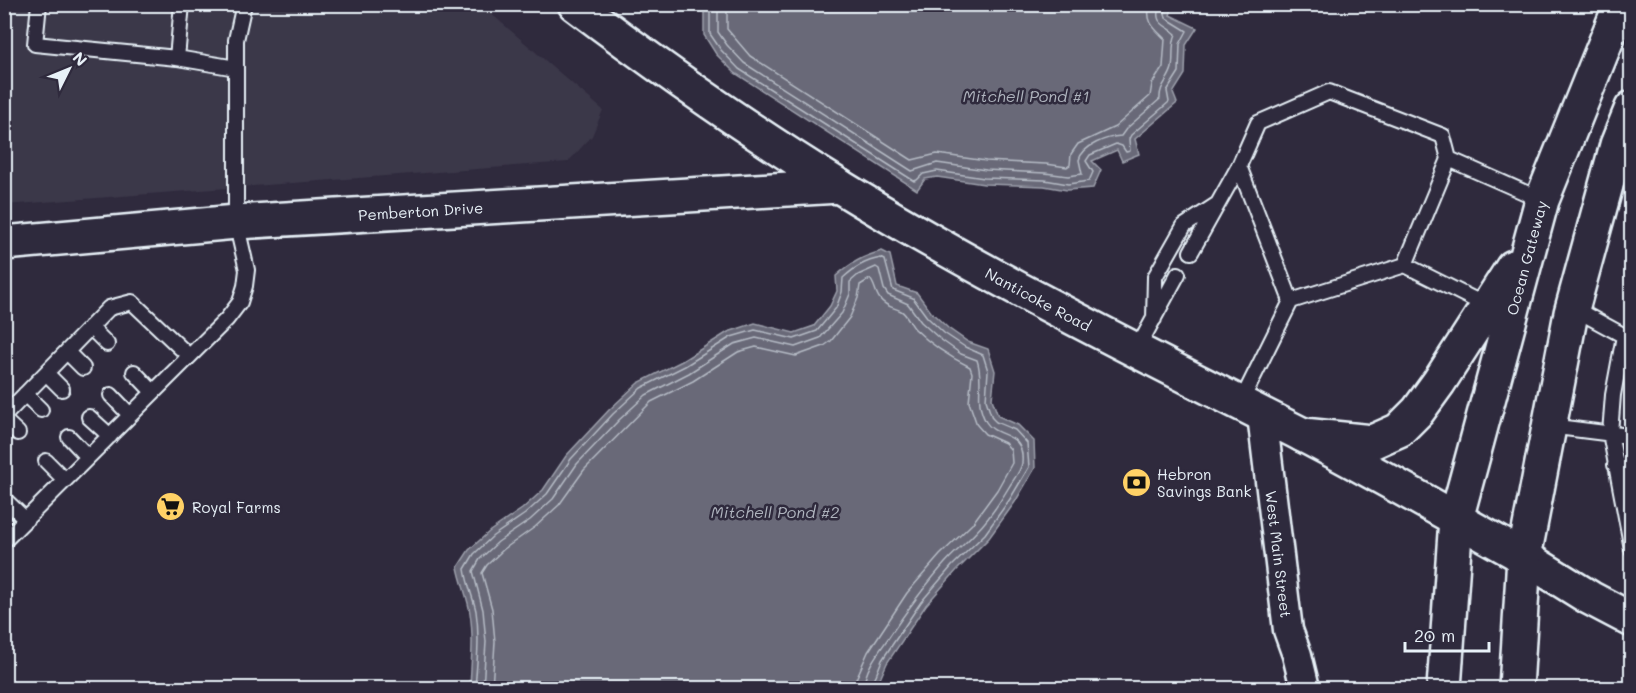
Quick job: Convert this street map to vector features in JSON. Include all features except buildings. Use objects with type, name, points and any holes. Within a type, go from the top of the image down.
[{"type":"main road","name":"Nanticoke Road","points":[[575,4],[663,70],[839,186],[1067,315],[1303,435],[1524,557],[1590,598],[1632,620]]},
{"type":"main road","name":"Ocean Gateway","points":[[1444,688],[1456,519],[1542,200],[1622,4]]},
{"type":"main road","points":[[1516,688],[1524,557],[1572,308],[1624,149],[1632,108]]},
{"type":"main road","name":"Pemberton Drive","points":[[4,243],[236,222],[839,186]]},
{"type":"main road","points":[[1303,435],[1372,442],[1399,430],[1418,411],[1489,306],[1534,232]]},
{"type":"street","points":[[1622,4],[1632,9]]},
{"type":"street","name":"West Main Street","points":[[1251,410],[1288,630],[1305,688]]},
{"type":"lane","points":[[39,4],[35,44],[177,58],[236,68]]},
{"type":"lane","points":[[177,58],[182,4]]},
{"type":"lane","points":[[4,541],[227,319],[240,302],[247,270],[236,222],[236,40],[244,4]]},
{"type":"lane","points":[[1191,252],[1239,166],[1258,123],[1329,92],[1443,136],[1449,159],[1405,266]]},
{"type":"lane","points":[[1449,159],[1542,200]]},
{"type":"lane","points":[[1239,166],[1291,301],[1251,410]]},
{"type":"lane","points":[[1154,318],[1155,277],[1178,236],[1184,226],[1218,204]]},
{"type":"lane","points":[[1291,301],[1405,266],[1489,306]]},
{"type":"lane","points":[[1136,351],[1178,274]]},
{"type":"lane","points":[[18,434],[4,418],[109,308],[132,302],[189,356]]},
{"type":"lane","points":[[1572,308],[1628,338],[1620,396],[1610,433],[1615,465],[1626,500],[1632,549]]},
{"type":"lane","points":[[90,327],[107,344]]},
{"type":"lane","points":[[67,352],[83,368]]},
{"type":"lane","points":[[134,372],[153,392]]},
{"type":"lane","points":[[45,374],[62,389]]},
{"type":"lane","points":[[25,394],[41,410]]},
{"type":"lane","points":[[111,395],[130,415]]},
{"type":"lane","points":[[89,417],[110,436]]},
{"type":"lane","points":[[1549,426],[1629,435]]},
{"type":"lane","points":[[69,437],[88,457]]},
{"type":"lane","points":[[45,461],[65,480]]},
{"type":"lane","points":[[1615,465],[1631,467]]},
{"type":"lane","points":[[4,499],[26,520]]},
{"type":"shaded area","points":[[5,5],[481,5],[603,110],[592,136],[568,162],[5,205]]},
{"type":"water","name":"Mitchell Pond #1","points":[[1174,4],[1170,15],[1197,28],[1186,45],[1185,74],[1173,93],[1177,103],[1135,139],[1139,154],[1122,161],[1117,150],[1092,161],[1101,170],[1093,188],[1067,190],[1044,186],[984,184],[937,177],[925,179],[917,190],[735,73],[716,54],[704,35],[704,5]]},
{"type":"water","name":"Mitchell Pond #2","points":[[882,251],[890,255],[897,286],[917,293],[931,312],[968,342],[988,349],[995,371],[992,399],[998,416],[1018,425],[1034,441],[1035,468],[1015,502],[989,538],[926,605],[887,663],[876,688],[470,688],[471,622],[458,567],[469,550],[543,490],[566,456],[638,383],[682,361],[728,332],[755,323],[794,333],[814,326],[830,306],[837,291],[836,276],[858,260]]},
{"type":"place","name":"Hebron Savings Bank","points":[[1136,483]]},
{"type":"place","name":"Royal Farms","points":[[171,507]]}]
